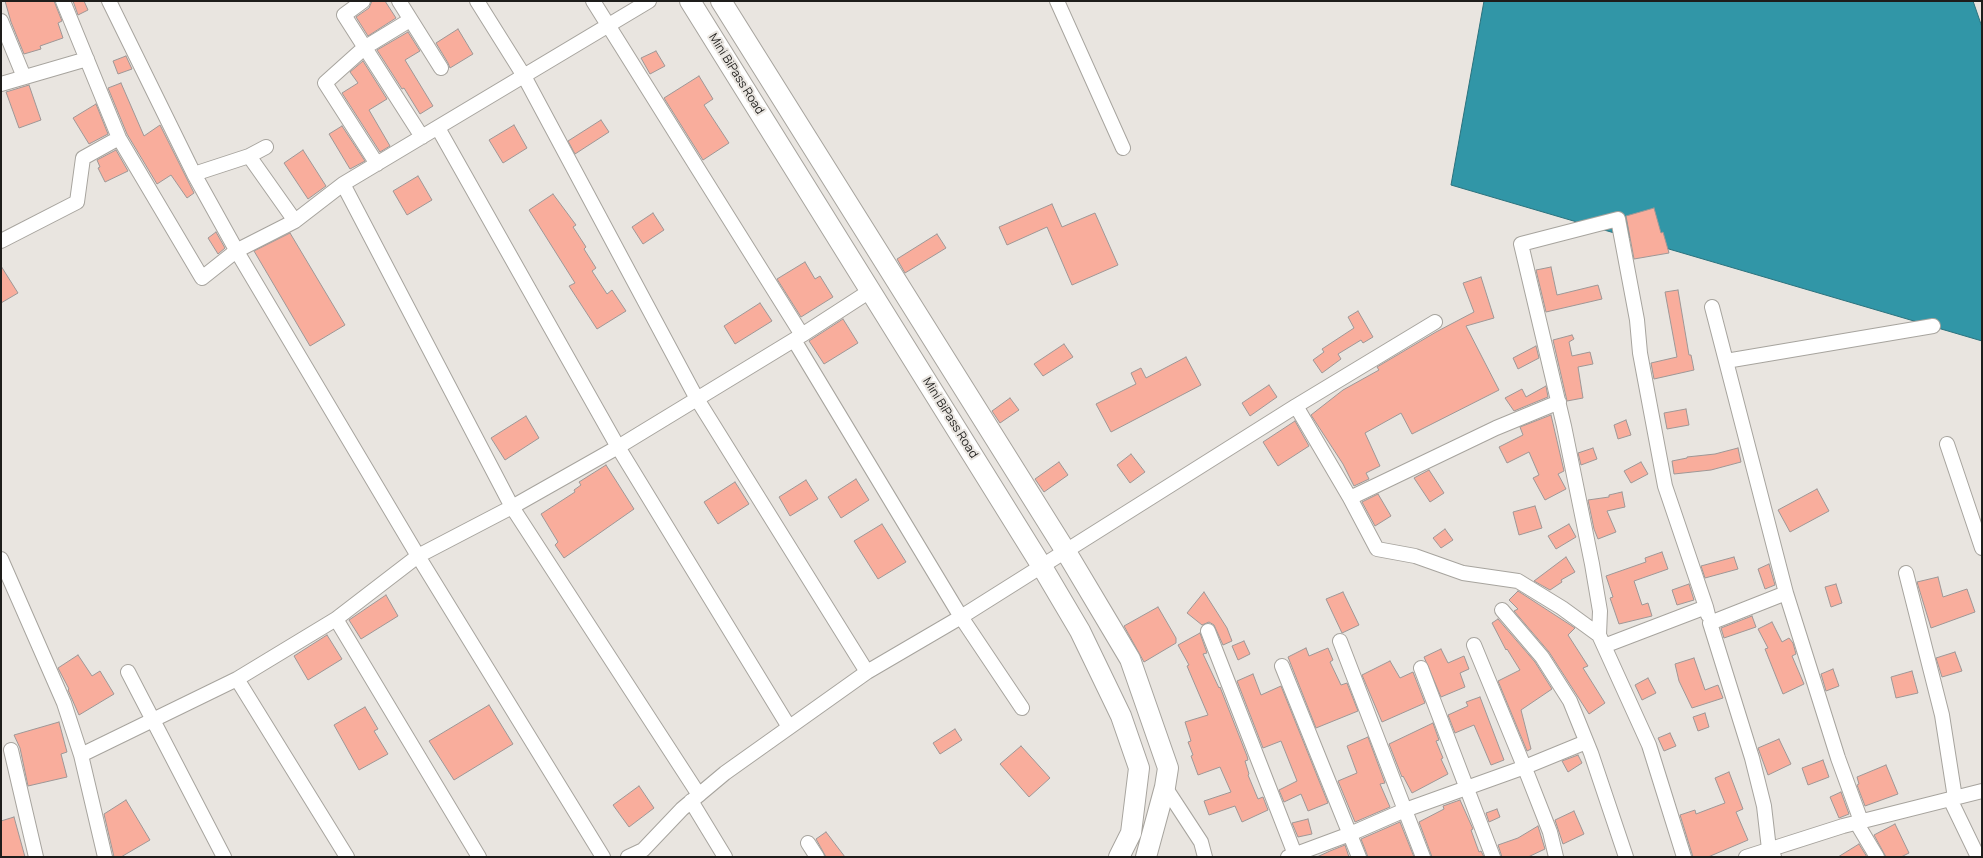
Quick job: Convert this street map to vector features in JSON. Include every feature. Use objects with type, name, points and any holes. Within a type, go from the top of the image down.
[{"type":"street","points":[[63,1],[119,138],[202,278],[236,251],[296,220],[343,184],[649,1]]},
{"type":"street","points":[[109,1],[194,174],[236,251],[418,556],[602,857]]},
{"type":"street","points":[[363,1],[344,15],[422,137]]},
{"type":"street","points":[[399,1],[441,68]]},
{"type":"street","points":[[477,1],[524,76],[697,399],[867,672]]},
{"type":"street","points":[[593,1],[798,338],[961,617],[1022,708]]},
{"type":"street","name":"Mini BiPass Road","points":[[690,1],[1041,565],[1080,631],[1121,716],[1139,768],[1131,833],[1119,857]]},
{"type":"street","points":[[721,1],[1065,550],[1130,659],[1168,768],[1165,787],[1146,857]]},
{"type":"street","points":[[1057,1],[1123,148]]},
{"type":"street","points":[[377,164],[325,83],[364,48],[410,20]]},
{"type":"street","points":[[1,21],[24,77]]},
{"type":"street","points":[[1,84],[87,60]]},
{"type":"street","points":[[438,128],[618,447],[789,727]]},
{"type":"street","points":[[1,241],[77,202],[83,158],[119,138]]},
{"type":"street","points":[[194,174],[249,156],[266,147]]},
{"type":"street","points":[[249,156],[296,220]]},
{"type":"street","points":[[343,184],[512,507],[695,798],[725,857]]},
{"type":"street","points":[[1684,857],[1649,745],[1601,640],[1600,611],[1592,564],[1559,402],[1521,244],[1618,219],[1637,320],[1640,353],[1665,486],[1706,607],[1752,758],[1764,806],[1772,853]]},
{"type":"street","points":[[81,755],[237,679],[336,619],[418,556],[512,507],[618,447],[798,338],[870,291]]},
{"type":"street","points":[[1712,307],[1786,593],[1859,822],[1877,857]]},
{"type":"street","points":[[628,857],[643,850],[695,798],[725,773],[867,672],[961,617],[1296,406],[1435,322]]},
{"type":"street","points":[[1726,361],[1933,326]]},
{"type":"street","points":[[1350,498],[1496,428],[1559,402]]},
{"type":"street","points":[[1296,406],[1350,498],[1377,549],[1415,556],[1463,573],[1518,581],[1562,608],[1601,640]]},
{"type":"street","points":[[1947,444],[1982,548]]},
{"type":"street","points":[[1,559],[64,703],[81,755],[105,857]]},
{"type":"street","points":[[1906,573],[1942,715],[1952,798],[1978,857]]},
{"type":"street","points":[[1710,623],[1786,593]]},
{"type":"street","points":[[1601,640],[1706,607]]},
{"type":"street","points":[[1502,610],[1542,657],[1570,701],[1626,857]]},
{"type":"street","points":[[336,619],[479,857]]},
{"type":"street","points":[[1208,631],[1293,856],[1405,810],[1525,767],[1586,742]]},
{"type":"street","points":[[1340,641],[1423,857]]},
{"type":"street","points":[[1474,645],[1525,767],[1550,832],[1556,857]]},
{"type":"street","points":[[1282,666],[1359,857]]},
{"type":"street","points":[[1421,668],[1494,857]]},
{"type":"street","points":[[128,672],[224,857]]},
{"type":"street","points":[[237,679],[347,857]]},
{"type":"street","points":[[11,750],[36,857]]},
{"type":"street","points":[[1165,787],[1201,842],[1205,857]]},
{"type":"street","points":[[1746,857],[1772,853],[1859,822],[1982,791]]},
{"type":"street","points":[[808,844],[817,857]]},
{"type":"water","points":[[1484,1],[1973,1],[1982,27],[1982,341],[1451,185]]},
{"type":"building","points":[[5,1],[54,1],[62,21],[58,23],[63,38],[40,46],[41,49],[24,54]]},
{"type":"building","points":[[73,1],[84,1],[88,10],[78,15]]},
{"type":"building","points":[[372,1],[385,1],[396,18],[368,36],[356,17],[369,8]]},
{"type":"building","points":[[458,29],[473,54],[450,68],[436,43]]},
{"type":"building","points":[[408,32],[420,51],[405,60],[433,106],[420,114],[377,50]]},
{"type":"building","points":[[656,51],[665,66],[650,74],[641,58]]},
{"type":"building","points":[[126,56],[132,69],[118,74],[113,61]]},
{"type":"building","points":[[363,61],[387,99],[369,110],[390,146],[380,152],[342,93],[358,83],[350,72]]},
{"type":"building","points":[[699,76],[713,99],[704,105],[729,143],[703,160],[664,98]]},
{"type":"building","points":[[121,83],[144,136],[160,125],[194,193],[187,198],[171,175],[157,184],[127,134],[108,88]]},
{"type":"building","points":[[29,85],[41,120],[19,128],[6,92]]},
{"type":"building","points":[[96,104],[108,134],[89,144],[73,118]]},
{"type":"building","points":[[601,120],[609,132],[575,154],[568,141]]},
{"type":"building","points":[[514,125],[527,148],[503,163],[489,140]]},
{"type":"building","points":[[342,126],[365,161],[350,169],[329,134]]},
{"type":"building","points":[[116,150],[128,171],[105,182],[98,168],[100,167],[97,160]]},
{"type":"building","points":[[303,150],[326,186],[308,199],[284,163]]},
{"type":"building","points":[[418,176],[432,200],[407,215],[393,191]]},
{"type":"building","points":[[553,194],[576,225],[573,227],[586,247],[584,249],[596,268],[592,271],[607,294],[612,290],[626,311],[597,329],[569,286],[575,283],[529,210]]},
{"type":"building","points":[[1052,204],[1062,227],[1095,213],[1118,265],[1072,285],[1047,227],[1007,245],[999,227]]},
{"type":"building","points":[[1654,208],[1669,253],[1634,259],[1626,216]]},
{"type":"building","points":[[653,213],[664,230],[643,244],[632,227]]},
{"type":"building","points":[[216,232],[225,248],[218,254],[208,238]]},
{"type":"building","points":[[290,233],[345,325],[310,346],[254,251]]},
{"type":"building","points":[[937,234],[946,248],[905,273],[897,259]]},
{"type":"building","points":[[805,262],[815,279],[820,276],[833,297],[801,317],[777,279]]},
{"type":"building","points":[[1,266],[18,293],[1,303]]},
{"type":"building","points":[[1551,267],[1557,295],[1598,285],[1602,299],[1546,312],[1536,270]]},
{"type":"building","points":[[1481,277],[1494,318],[1466,326],[1499,390],[1412,434],[1401,413],[1365,433],[1380,466],[1366,473],[1369,479],[1354,486],[1343,464],[1311,415],[1343,390],[1379,370],[1377,367],[1474,312],[1463,283]]},
{"type":"building","points":[[1678,290],[1689,355],[1691,355],[1694,370],[1654,379],[1651,363],[1677,357],[1665,292]]},
{"type":"building","points":[[760,303],[772,321],[735,344],[724,326]]},
{"type":"building","points":[[1358,311],[1373,337],[1363,343],[1361,340],[1338,354],[1341,359],[1322,373],[1313,360],[1324,352],[1322,349],[1354,328],[1348,317]]},
{"type":"building","points":[[843,319],[858,343],[824,364],[809,341]]},
{"type":"building","points":[[1572,335],[1574,339],[1569,342],[1572,356],[1590,352],[1593,364],[1578,367],[1583,398],[1567,401],[1553,340]]},
{"type":"building","points":[[1064,344],[1073,357],[1043,376],[1034,364]]},
{"type":"building","points":[[1536,346],[1539,358],[1518,369],[1513,358]]},
{"type":"building","points":[[1186,357],[1201,385],[1111,432],[1096,404],[1136,384],[1131,373],[1141,368],[1146,378]]},
{"type":"building","points":[[1269,385],[1277,397],[1250,416],[1242,403]]},
{"type":"building","points":[[1546,386],[1548,397],[1514,411],[1505,398],[1522,389],[1526,397]]},
{"type":"building","points":[[1010,398],[1019,410],[1000,423],[992,411]]},
{"type":"building","points":[[1686,409],[1689,425],[1667,429],[1664,413]]},
{"type":"building","points":[[1551,415],[1564,471],[1558,474],[1566,489],[1545,500],[1533,478],[1539,475],[1529,452],[1507,463],[1499,447],[1523,435],[1520,427]]},
{"type":"building","points":[[526,416],[539,438],[505,460],[491,438]]},
{"type":"building","points":[[1626,420],[1631,435],[1618,439],[1614,425]]},
{"type":"building","points":[[1295,421],[1309,446],[1278,466],[1263,442]]},
{"type":"building","points":[[1593,448],[1597,459],[1581,465],[1578,453]]},
{"type":"building","points":[[1738,448],[1741,462],[1711,470],[1674,474],[1672,461]]},
{"type":"building","points":[[1131,454],[1145,472],[1130,483],[1117,465]]},
{"type":"building","points":[[1059,462],[1068,475],[1044,492],[1035,479]]},
{"type":"building","points":[[1641,462],[1648,474],[1631,483],[1624,471]]},
{"type":"building","points":[[606,465],[634,509],[564,558],[555,545],[558,542],[541,514],[575,492],[574,490],[581,485],[579,482]]},
{"type":"building","points":[[1429,470],[1444,493],[1430,502],[1414,478]]},
{"type":"building","points":[[856,479],[869,500],[841,518],[828,497]]},
{"type":"building","points":[[806,480],[818,499],[790,516],[779,497]]},
{"type":"building","points":[[735,482],[749,504],[718,524],[704,502]]},
{"type":"building","points":[[1817,489],[1829,511],[1790,532],[1778,510]]},
{"type":"building","points":[[1622,492],[1625,507],[1607,511],[1616,532],[1598,539],[1588,500],[1609,497],[1609,495]]},
{"type":"building","points":[[1378,494],[1391,516],[1375,526],[1362,502]]},
{"type":"building","points":[[1535,506],[1542,528],[1519,535],[1513,512]]},
{"type":"building","points":[[882,524],[906,562],[878,579],[854,541]]},
{"type":"building","points":[[1569,524],[1576,537],[1556,549],[1548,536]]},
{"type":"building","points":[[1445,529],[1453,540],[1441,548],[1433,538]]},
{"type":"building","points":[[1662,552],[1668,569],[1634,581],[1642,605],[1648,603],[1652,616],[1619,624],[1610,598],[1613,597],[1606,576],[1646,562],[1645,558]]},
{"type":"building","points":[[1566,557],[1575,572],[1561,580],[1562,582],[1550,590],[1534,581]]},
{"type":"building","points":[[1734,557],[1738,569],[1705,578],[1701,566]]},
{"type":"building","points":[[1769,564],[1775,585],[1765,589],[1758,569]]},
{"type":"building","points":[[1938,577],[1943,597],[1967,589],[1975,612],[1931,628],[1917,582]]},
{"type":"building","points":[[1689,584],[1694,600],[1677,605],[1672,590]]},
{"type":"building","points":[[1836,584],[1842,603],[1831,607],[1825,587]]},
{"type":"building","points":[[1518,591],[1575,628],[1568,635],[1588,666],[1583,668],[1605,703],[1589,714],[1549,652],[1514,611],[1518,609],[1509,600]]},
{"type":"building","points":[[1204,592],[1227,628],[1232,641],[1223,645],[1214,625],[1209,622],[1202,625],[1187,613]]},
{"type":"building","points":[[1343,592],[1359,625],[1342,633],[1326,599]]},
{"type":"building","points":[[386,595],[398,616],[361,639],[349,620]]},
{"type":"building","points":[[1158,607],[1176,638],[1176,643],[1144,662],[1124,626]]},
{"type":"building","points":[[1752,616],[1756,627],[1724,638],[1721,628]]},
{"type":"building","points":[[1498,619],[1535,662],[1552,689],[1521,710],[1531,749],[1527,751],[1498,681],[1520,670],[1506,650],[1492,623]]},
{"type":"building","points":[[1772,622],[1782,642],[1789,638],[1793,643],[1796,654],[1792,656],[1804,684],[1783,694],[1765,649],[1768,648],[1758,629]]},
{"type":"building","points":[[1200,633],[1207,653],[1203,654],[1220,687],[1247,756],[1248,760],[1245,761],[1248,775],[1258,799],[1263,797],[1268,810],[1242,822],[1235,806],[1209,815],[1204,801],[1231,792],[1220,767],[1198,775],[1191,756],[1193,755],[1188,742],[1191,741],[1185,722],[1208,715],[1187,666],[1189,665],[1178,645]]},
{"type":"building","points":[[327,635],[342,659],[308,680],[294,656]]},
{"type":"building","points":[[1244,641],[1250,654],[1238,660],[1232,646]]},
{"type":"building","points":[[1306,648],[1309,656],[1328,648],[1333,660],[1330,662],[1341,685],[1347,683],[1358,711],[1316,728],[1288,657]]},
{"type":"building","points":[[1441,649],[1448,663],[1464,656],[1469,669],[1460,673],[1465,687],[1441,697],[1424,657]]},
{"type":"building","points":[[1955,652],[1962,671],[1942,677],[1936,658]]},
{"type":"building","points":[[78,655],[92,676],[100,671],[114,694],[79,715],[58,668]]},
{"type":"building","points":[[1694,658],[1705,690],[1718,685],[1723,698],[1692,708],[1679,681],[1675,664]]},
{"type":"building","points":[[1390,661],[1400,678],[1413,672],[1425,703],[1382,722],[1362,675]]},
{"type":"building","points":[[1833,669],[1839,686],[1826,691],[1821,674]]},
{"type":"building","points":[[1912,671],[1918,693],[1896,698],[1891,677]]},
{"type":"building","points":[[1253,674],[1261,695],[1281,686],[1328,803],[1308,811],[1301,794],[1284,802],[1279,790],[1297,781],[1281,741],[1263,748],[1237,681]]},
{"type":"building","points":[[1648,678],[1656,693],[1642,700],[1635,685]]},
{"type":"building","points":[[1480,697],[1504,760],[1491,765],[1474,725],[1455,733],[1448,715],[1468,706],[1466,702]]},
{"type":"building","points":[[489,705],[513,744],[454,780],[429,741]]},
{"type":"building","points":[[365,707],[378,729],[374,731],[388,754],[359,770],[334,725]]},
{"type":"building","points":[[1705,713],[1709,727],[1698,731],[1693,717]]},
{"type":"building","points":[[59,722],[67,752],[61,754],[67,777],[28,786],[20,748],[14,735]]},
{"type":"building","points":[[1433,723],[1439,740],[1436,741],[1443,758],[1441,759],[1448,774],[1412,793],[1402,777],[1389,744]]},
{"type":"building","points":[[955,729],[962,740],[940,754],[933,743]]},
{"type":"building","points":[[1670,733],[1676,746],[1664,751],[1658,738]]},
{"type":"building","points":[[1368,737],[1385,783],[1380,784],[1390,807],[1355,822],[1338,781],[1357,773],[1347,746]]},
{"type":"building","points":[[1779,739],[1791,764],[1768,775],[1758,748]]},
{"type":"building","points":[[1021,746],[1050,778],[1029,797],[1000,764]]},
{"type":"building","points":[[1578,755],[1582,763],[1568,772],[1562,761]]},
{"type":"building","points":[[1823,760],[1829,777],[1808,785],[1802,768]]},
{"type":"building","points":[[1886,765],[1898,794],[1865,806],[1857,785],[1859,784],[1857,777]]},
{"type":"building","points":[[1729,772],[1743,809],[1736,812],[1748,840],[1708,857],[1693,857],[1680,815],[1695,810],[1696,814],[1725,803],[1715,778]]},
{"type":"building","points":[[639,786],[654,808],[629,827],[613,805]]},
{"type":"building","points":[[1841,792],[1849,814],[1839,818],[1830,797]]},
{"type":"building","points":[[126,800],[150,840],[121,857],[114,857],[104,814]]},
{"type":"building","points":[[1460,800],[1473,829],[1471,830],[1479,852],[1481,851],[1484,857],[1432,857],[1419,822],[1444,809],[1443,806]]},
{"type":"building","points":[[1497,809],[1500,817],[1489,822],[1486,813]]},
{"type":"building","points":[[1574,811],[1584,834],[1563,844],[1555,820]]},
{"type":"building","points":[[14,817],[25,857],[1,857],[1,821]]},
{"type":"building","points":[[1308,819],[1312,834],[1298,837],[1292,823]]},
{"type":"building","points":[[1400,822],[1414,857],[1368,857],[1361,839]]},
{"type":"building","points":[[1895,824],[1909,853],[1901,857],[1886,857],[1874,835]]},
{"type":"building","points":[[1538,826],[1545,849],[1528,857],[1502,857],[1498,845],[1518,838]]},
{"type":"building","points":[[826,832],[845,857],[826,857],[816,839]]},
{"type":"building","points":[[1859,844],[1867,857],[1838,857]]},
{"type":"building","points":[[1345,845],[1349,857],[1317,857],[1330,851]]}]
